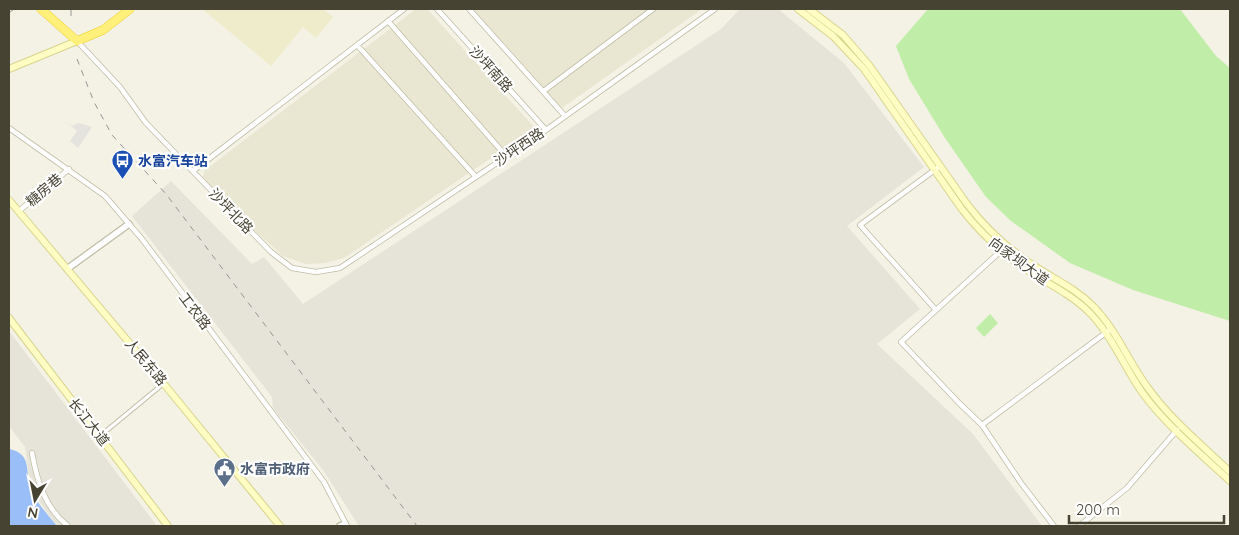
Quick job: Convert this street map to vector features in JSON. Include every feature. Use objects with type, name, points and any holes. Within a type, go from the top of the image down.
[{"type":"highway","points":[[42,9],[77,41],[108,26],[130,9]]},
{"type":"main road","name":"向家坝大道","points":[[798,9],[833,36],[856,60],[938,168]]},
{"type":"main road","name":"向家坝大道","points":[[809,9],[837,31],[862,55],[968,216],[1022,267],[1075,300],[1091,314],[1108,331],[1146,397],[1230,472]]},
{"type":"main road","points":[[9,69],[77,41]]},
{"type":"main road","name":"人民东路","points":[[9,200],[164,384],[280,526]]},
{"type":"main road","name":"长江大道","points":[[9,318],[168,526]]},
{"type":"main road","name":"向家坝大道","points":[[1179,428],[1230,481]]},
{"type":"street","points":[[193,171],[404,9]]},
{"type":"street","name":"沙坪南路","points":[[437,9],[546,130]]},
{"type":"street","points":[[469,9],[565,116]]},
{"type":"street","points":[[545,90],[653,9]]},
{"type":"street","name":"沙坪西路","points":[[316,272],[340,268],[546,130],[715,9]]},
{"type":"street","points":[[388,21],[506,156]]},
{"type":"street","name":"沙坪北路","points":[[77,41],[120,87],[146,123],[271,252],[292,268],[316,272]]},
{"type":"street","points":[[357,45],[476,176]]},
{"type":"street","name":"工农路","points":[[9,128],[105,196],[129,224],[324,482],[344,525]]},
{"type":"street","points":[[936,310],[860,225],[938,168]]},
{"type":"street","name":"糖房巷","points":[[19,211],[69,169]]},
{"type":"street","points":[[67,269],[129,224]]},
{"type":"street","points":[[1004,248],[901,342],[960,404],[982,424],[1021,483],[1054,526]]},
{"type":"street","points":[[982,424],[1108,331]]},
{"type":"street","points":[[100,436],[164,384]]},
{"type":"street","points":[[1079,526],[1127,488],[1179,428]]},
{"type":"street","points":[[32,453],[37,477],[45,499],[62,522],[68,526]]},
{"type":"shaded area","points":[[202,9],[323,9],[333,17],[316,38],[303,27],[271,66]]},
{"type":"shaded area","points":[[416,9],[427,9],[535,128],[344,258],[325,263],[306,264],[283,256],[220,196],[203,177],[204,171]]},
{"type":"shaded area","points":[[471,9],[702,9],[562,108]]},
{"type":"shaded area","points":[[740,9],[778,9],[844,63],[924,167],[847,226],[920,309],[877,344],[973,434],[1042,526],[359,526],[323,470],[273,408],[272,397],[132,216],[171,181],[252,264],[264,257],[303,304],[721,29]]},
{"type":"shaded area","points":[[66,122],[72,126],[79,123],[92,127],[78,148],[70,141],[77,131]]},
{"type":"shaded area","points":[[9,331],[157,526],[57,526],[31,490],[25,447],[9,426]]},
{"type":"green space","points":[[928,9],[1180,9],[1216,56],[1230,68],[1230,321],[1133,290],[1070,263],[1011,221],[986,197],[945,138],[909,79],[896,46]]},
{"type":"green space","points":[[990,314],[998,323],[984,337],[976,328]]},
{"type":"water","points":[[9,449],[22,455],[27,465],[29,484],[33,495],[57,526],[9,526]]},
{"type":"railway","points":[[9,13],[14,9]]},
{"type":"railway","points":[[71,9],[71,16]]},
{"type":"railway","points":[[77,59],[94,102],[112,135],[166,194],[417,526]]},
{"type":"place","name":"水富汽车站","points":[[122,180]]},
{"type":"place","name":"水富市政府","points":[[224,488]]}]
